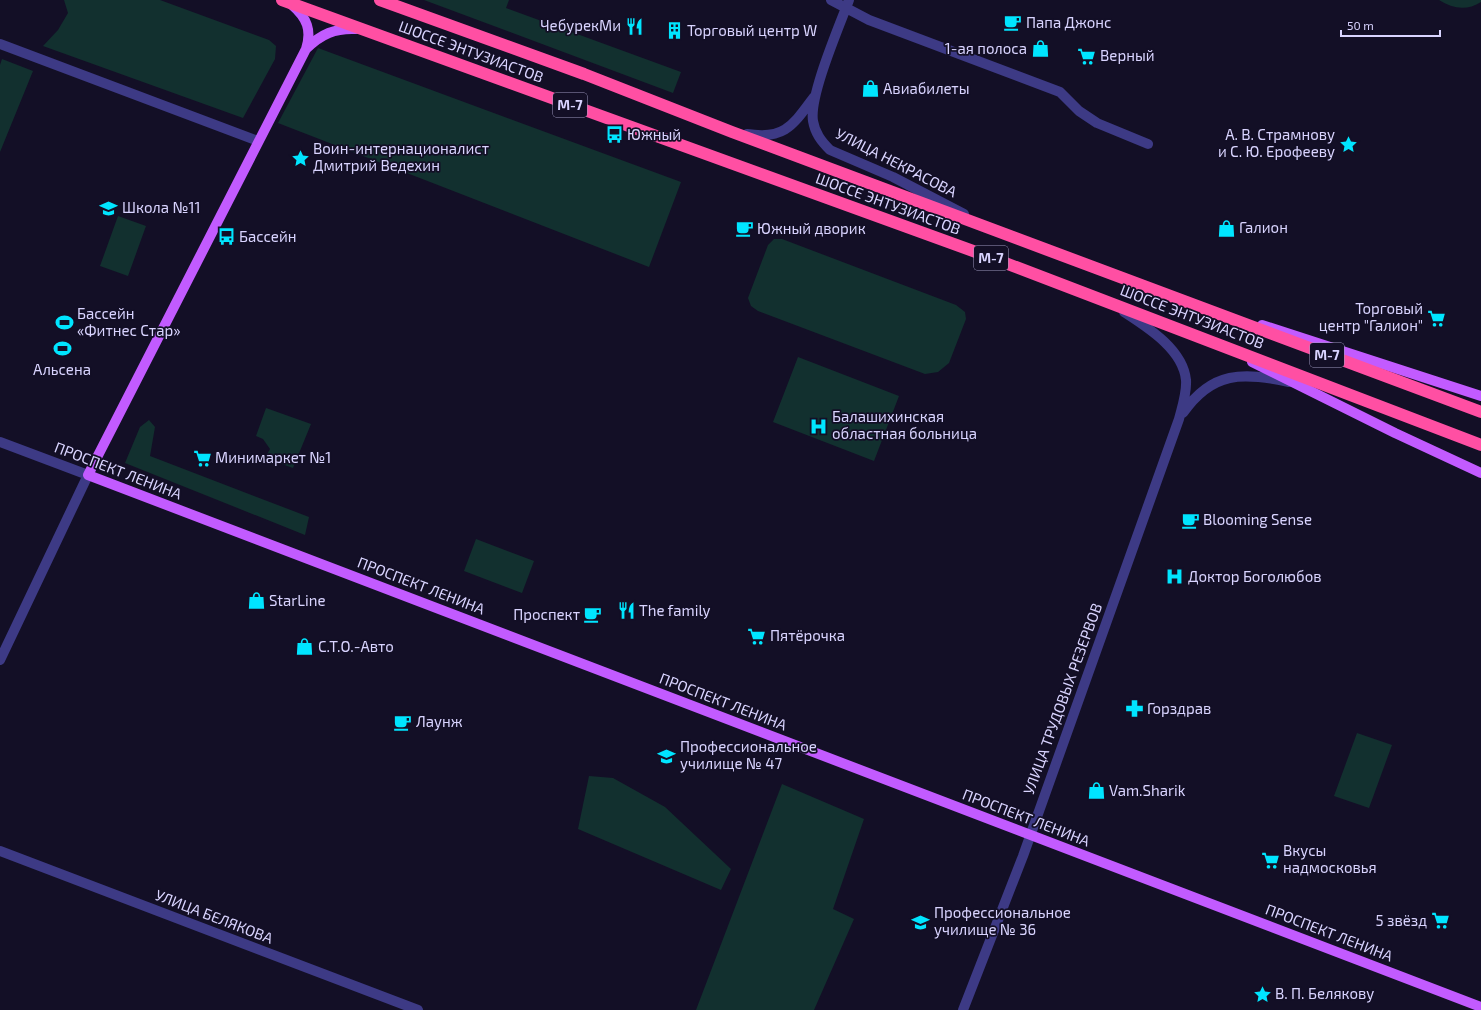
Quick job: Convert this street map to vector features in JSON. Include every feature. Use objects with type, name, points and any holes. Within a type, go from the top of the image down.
[{"type":"highway","name":"ШОССЕ ЭНТУЗИАСТОВ","points":[[380,0],[584,74],[732,132],[1481,412]]},
{"type":"highway","name":"ШОССЕ ЭНТУЗИАСТОВ","points":[[286,1],[995,259],[1481,445]]},
{"type":"main road","points":[[88,475],[306,49],[309,39],[309,29],[300,12],[286,1]]},
{"type":"main road","points":[[306,49],[322,36],[332,31],[345,29],[363,30]]},
{"type":"main road","points":[[1174,297],[1322,343],[1481,396]]},
{"type":"main road","points":[[1204,339],[1395,434],[1481,473]]},
{"type":"main road","name":"ПРОСПЕКТ ЛЕНИНА","points":[[88,475],[1481,1007]]},
{"type":"street","points":[[831,0],[848,3],[869,20],[1060,92],[1079,111],[1097,123],[1148,144]]},
{"type":"street","name":"УЛИЦА НЕКРАСОВА","points":[[732,132],[758,136],[779,134],[799,117],[814,97],[848,3]]},
{"type":"street","points":[[0,44],[258,141]]},
{"type":"street","name":"УЛИЦА НЕКРАСОВА","points":[[814,97],[813,120],[816,133],[830,150],[893,177],[998,232]]},
{"type":"street","name":"УЛИЦА ТРУДОВЫХ РЕЗЕРВОВ","points":[[964,1010],[1031,835],[1179,419],[1185,395],[1186,380],[1182,366],[1173,352],[1149,328],[1111,303]]},
{"type":"street","name":"УЛИЦА ТРУДОВЫХ РЕЗЕРВОВ","points":[[1179,419],[1193,398],[1206,387],[1219,380],[1239,376],[1264,377],[1295,384]]},
{"type":"street","name":"ПРОСПЕКТ ЛЕНИНА","points":[[0,442],[88,475]]},
{"type":"street","points":[[0,660],[88,475]]},
{"type":"street","name":"УЛИЦА БЕЛЯКОВА","points":[[0,851],[418,1010]]},
{"type":"green space","points":[[64,0],[160,0],[269,40],[276,46],[275,59],[243,118],[43,46],[58,30],[68,13]]},
{"type":"green space","points":[[424,0],[509,0],[506,8],[681,72],[673,93]]},
{"type":"green space","points":[[1439,0],[1481,0],[1481,2],[1470,7],[1460,8]]},
{"type":"green space","points":[[318,48],[681,182],[649,267],[278,123]]},
{"type":"green space","points":[[2,59],[33,71],[0,152],[0,65]]},
{"type":"green space","points":[[118,216],[146,226],[128,276],[100,266]]},
{"type":"green space","points":[[774,239],[782,239],[956,305],[965,312],[966,319],[949,363],[938,372],[925,374],[758,311],[751,306],[748,298],[768,245]]},
{"type":"green space","points":[[798,357],[899,396],[874,461],[773,422]]},
{"type":"green space","points":[[266,408],[311,424],[293,468],[265,458],[270,449],[263,439],[256,436]]},
{"type":"green space","points":[[149,420],[155,427],[150,456],[309,517],[305,535],[125,463],[140,427]]},
{"type":"green space","points":[[476,539],[534,561],[522,593],[464,571]]},
{"type":"green space","points":[[1357,733],[1392,745],[1369,808],[1334,796]]},
{"type":"green space","points":[[589,776],[613,778],[665,807],[731,869],[721,890],[578,829]]},
{"type":"green space","points":[[782,784],[864,819],[833,909],[854,919],[814,1010],[696,1010]]},
{"type":"place","name":"Папа Джонс","points":[[1013,23]]},
{"type":"place","name":"ЧебурекМи","points":[[634,26]]},
{"type":"place","name":"Торговый центр W","points":[[674,31]]},
{"type":"place","name":"1-ая полоса","points":[[1040,49]]},
{"type":"place","name":"Верный","points":[[1087,56]]},
{"type":"place","name":"Авиабилеты","points":[[870,89]]},
{"type":"place","name":"Южный","points":[[614,135]]},
{"type":"place","name":"А. В. Страмнову и С. Ю. Ерофееву","points":[[1348,144]]},
{"type":"place","name":"Воин-интернационалист Дмитрий Ведехин","points":[[300,158]]},
{"type":"place","name":"Школа №11","points":[[109,208]]},
{"type":"place","name":"Галион","points":[[1226,228]]},
{"type":"place","name":"Южный дворик","points":[[744,229]]},
{"type":"place","name":"Бассейн","points":[[226,237]]},
{"type":"place","name":"Торговый центр \"Галион\"","points":[[1436,318]]},
{"type":"place","name":"Бассейн «Фитнес Стар»","points":[[64,323]]},
{"type":"place","name":"Альсена","points":[[62,349]]},
{"type":"place","name":"Балашихинская областная больница","points":[[819,426]]},
{"type":"place","name":"Минимаркет №1","points":[[202,458]]},
{"type":"place","name":"Blooming Sense","points":[[1190,520]]},
{"type":"place","name":"Доктор Боголюбов","points":[[1175,577]]},
{"type":"place","name":"StarLine","points":[[256,601]]},
{"type":"place","name":"The family","points":[[626,611]]},
{"type":"place","name":"Проспект","points":[[593,615]]},
{"type":"place","name":"Пятёрочка","points":[[757,636]]},
{"type":"place","name":"С.Т.О.-Авто","points":[[305,647]]},
{"type":"place","name":"Горздрав","points":[[1134,709]]},
{"type":"place","name":"Лаунж","points":[[403,722]]},
{"type":"place","name":"Профессиональное училище № 47","points":[[667,756]]},
{"type":"place","name":"Vam.Sharik","points":[[1096,791]]},
{"type":"place","name":"Вкусы надмосковья","points":[[1270,860]]},
{"type":"place","name":"5 звёзд","points":[[1440,921]]},
{"type":"place","name":"Профессиональное училище № 36","points":[[921,922]]},
{"type":"place","name":"В. П. Белякову","points":[[1262,994]]}]
